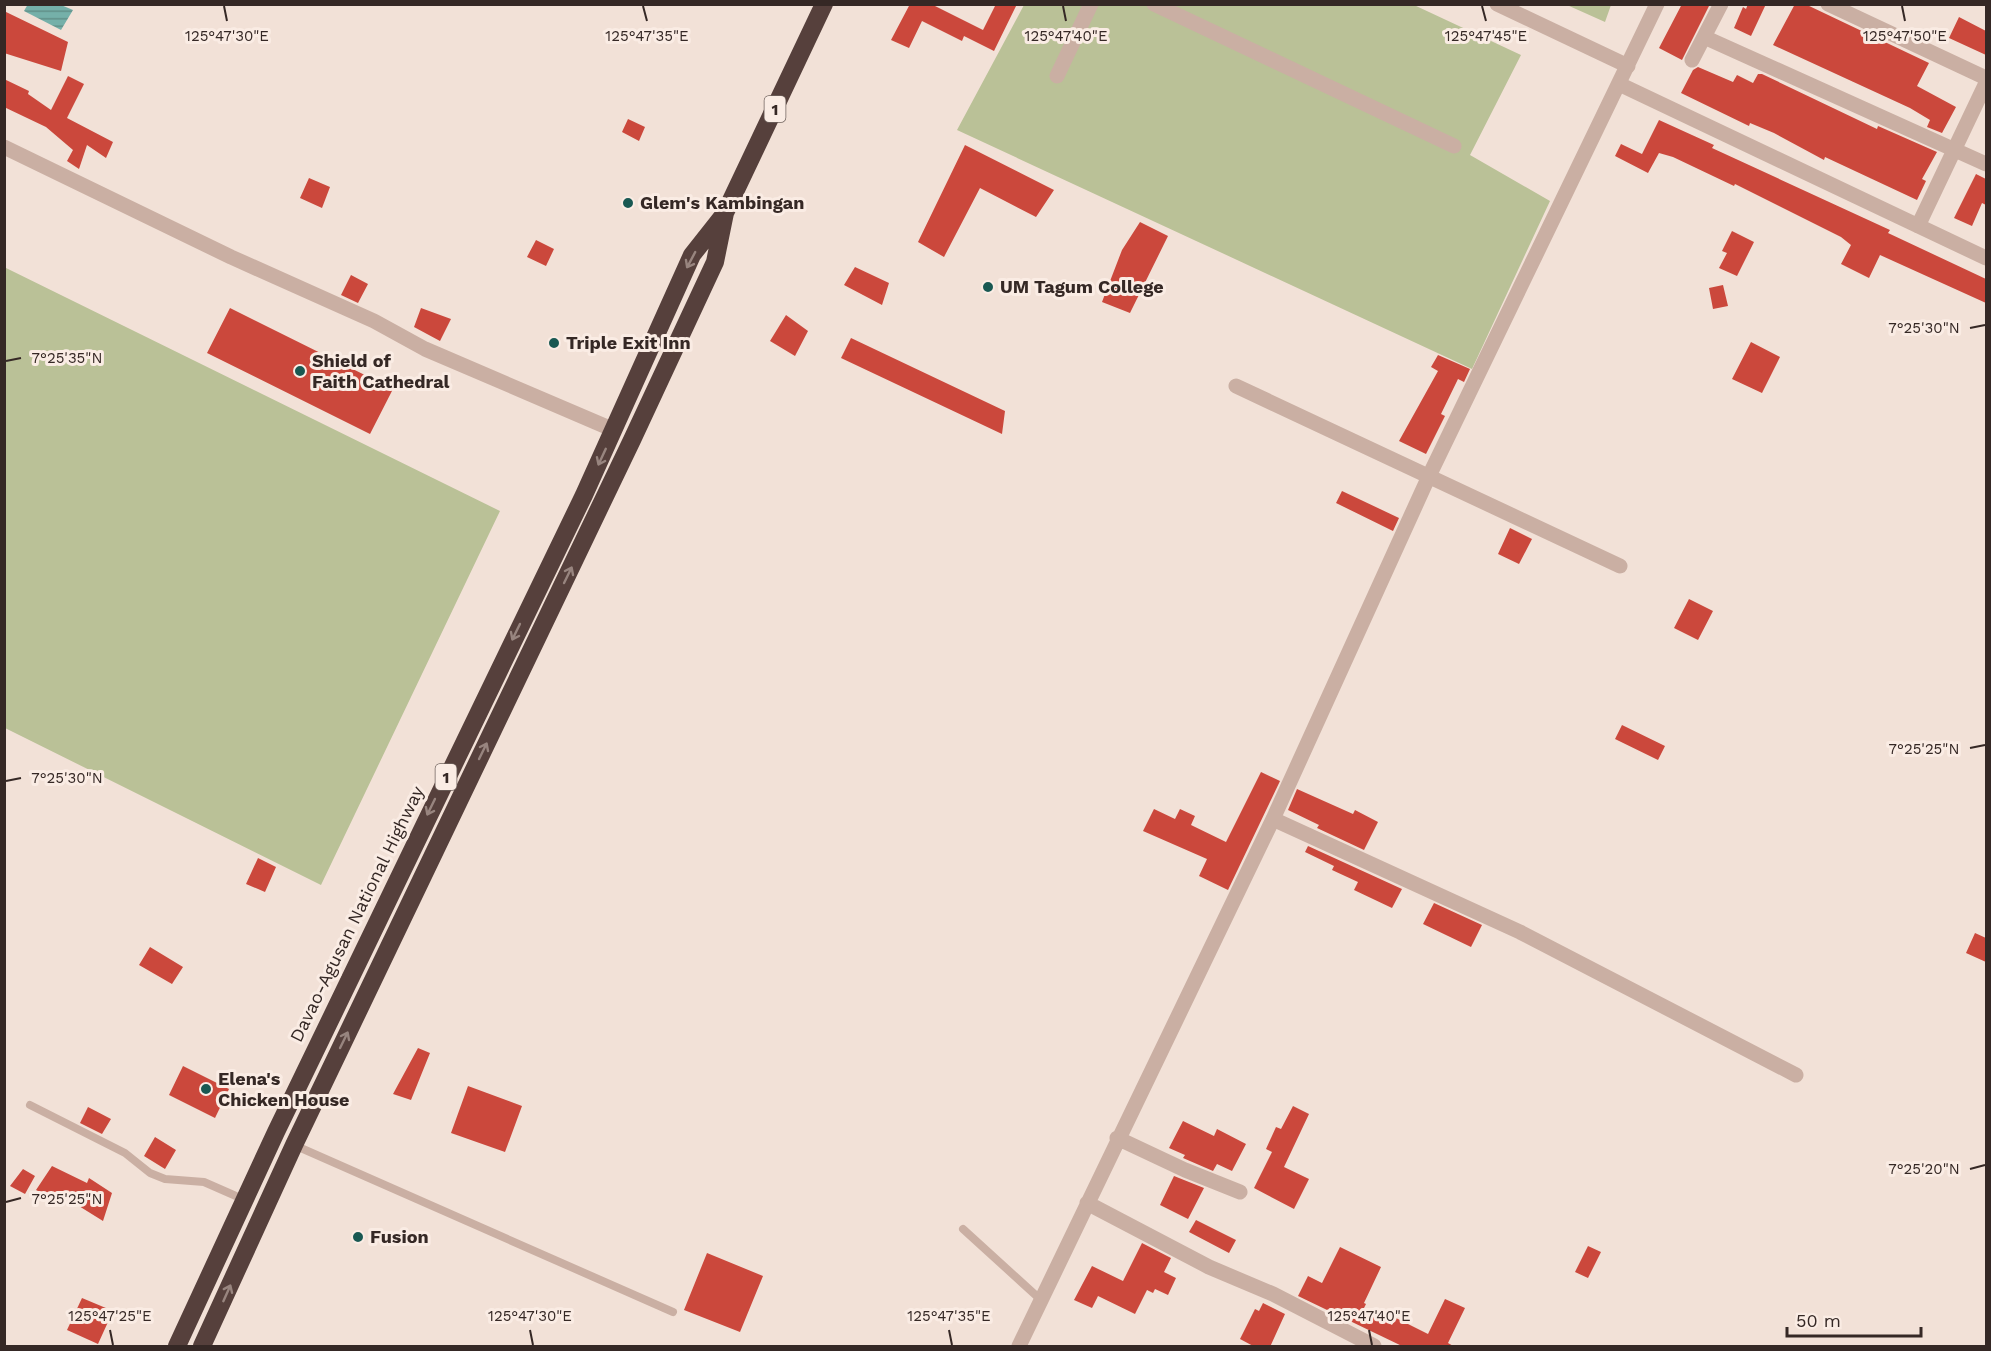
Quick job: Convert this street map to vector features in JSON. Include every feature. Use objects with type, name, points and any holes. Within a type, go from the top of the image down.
[{"type":"highway","name":"Davao-Agusan National Highway","points":[[177,1347],[485,695],[584,495],[692,255],[725,213],[824,4]]},
{"type":"highway","name":"Davao-Agusan National Highway","points":[[202,1347],[294,1145],[602,504],[715,262],[725,213]]},
{"type":"highway","points":[[584,495],[602,504]]},
{"type":"highway","points":[[245,1200],[265,1209]]},
{"type":"street","points":[[1057,76],[1091,4]]},
{"type":"street","points":[[1155,4],[1454,146]]},
{"type":"street","points":[[1497,4],[1628,66]]},
{"type":"street","points":[[1019,1347],[1273,819],[1429,476],[1657,4]]},
{"type":"street","points":[[1692,60],[1721,4]]},
{"type":"street","points":[[1828,4],[1986,78]]},
{"type":"street","points":[[1704,37],[1986,164]]},
{"type":"street","points":[[1918,226],[1986,83]]},
{"type":"street","points":[[1619,84],[1986,258]]},
{"type":"street","points":[[4,147],[231,257],[374,321],[425,349],[614,430]]},
{"type":"street","points":[[1236,386],[1511,517],[1620,566]]},
{"type":"street","points":[[1273,819],[1520,932],[1796,1075]]},
{"type":"street","points":[[1118,1138],[1185,1170],[1240,1192]]},
{"type":"street","points":[[1087,1203],[1209,1267],[1273,1294],[1374,1347]]},
{"type":"lane","points":[[30,1105],[124,1153],[150,1173],[165,1179],[204,1182],[245,1200]]},
{"type":"lane","points":[[294,1145],[673,1312]]},
{"type":"lane","points":[[963,1229],[1041,1300]]},
{"type":"green space","points":[[1611,4],[1605,22],[1567,5]]},
{"type":"green space","points":[[1024,5],[1414,5],[1521,55],[1470,155],[1550,201],[1472,369],[957,130]]},
{"type":"green space","points":[[4,267],[500,511],[321,885],[5,728]]},
{"type":"water","points":[[28,4],[61,5],[73,10],[61,30],[24,11]]},
{"type":"building","points":[[910,4],[931,4],[983,30],[996,4],[1017,4],[994,51],[964,36],[962,41],[922,21],[909,48],[891,40]]},
{"type":"building","points":[[1682,4],[1710,4],[1682,60],[1659,48]]},
{"type":"building","points":[[1748,4],[1766,4],[1751,36],[1734,28],[1743,7],[1746,9]]},
{"type":"building","points":[[1795,4],[1805,4],[1929,63],[1917,86],[1956,107],[1942,133],[1927,127],[1930,120],[1910,108],[1773,45]]},
{"type":"building","points":[[4,11],[68,42],[61,71],[4,53]]},
{"type":"building","points":[[1959,17],[1986,31],[1986,55],[1949,38]]},
{"type":"building","points":[[1698,67],[1733,82],[1737,75],[1753,83],[1758,74],[1762,74],[1877,129],[1878,126],[1937,152],[1922,179],[1926,181],[1917,200],[1825,157],[1824,160],[1774,133],[1750,123],[1749,126],[1681,93],[1693,70]]},
{"type":"building","points":[[68,76],[84,84],[67,118],[113,142],[106,158],[87,145],[79,169],[67,161],[73,150],[46,127],[4,107],[4,79],[29,91],[28,94],[51,110]]},
{"type":"building","points":[[628,119],[645,127],[639,141],[622,132]]},
{"type":"building","points":[[1659,120],[1714,145],[1712,148],[1890,230],[1888,233],[1986,279],[1986,303],[1880,255],[1869,278],[1841,264],[1851,245],[1841,237],[1735,184],[1734,186],[1673,157],[1659,153],[1648,173],[1615,156],[1621,144],[1642,154]]},
{"type":"building","points":[[965,145],[1054,190],[1036,217],[980,188],[944,257],[918,242]]},
{"type":"building","points":[[1976,174],[1986,179],[1986,205],[1982,203],[1972,226],[1954,218]]},
{"type":"building","points":[[309,178],[330,187],[322,208],[300,198]]},
{"type":"building","points":[[1140,222],[1168,236],[1130,313],[1102,302],[1122,250]]},
{"type":"building","points":[[1732,231],[1754,242],[1737,276],[1719,268],[1727,253],[1722,251]]},
{"type":"building","points":[[536,240],[554,249],[546,266],[527,257]]},
{"type":"building","points":[[855,267],[889,283],[882,305],[844,285]]},
{"type":"building","points":[[351,275],[368,284],[358,303],[341,295]]},
{"type":"building","points":[[1723,285],[1728,306],[1713,309],[1709,288]]},
{"type":"building","name":"Shield of Faith Cathedral","points":[[230,308],[393,389],[370,434],[207,353]]},
{"type":"building","points":[[421,308],[451,319],[440,341],[414,327]]},
{"type":"building","points":[[786,315],[808,331],[795,356],[770,341]]},
{"type":"building","points":[[851,338],[1005,411],[1002,434],[841,358]]},
{"type":"building","points":[[1751,342],[1780,357],[1762,393],[1732,379]]},
{"type":"building","points":[[1438,355],[1470,369],[1464,382],[1458,379],[1441,414],[1445,416],[1426,454],[1399,441],[1438,371],[1431,367]]},
{"type":"building","points":[[1342,491],[1399,518],[1393,531],[1336,503]]},
{"type":"building","points":[[1510,528],[1532,539],[1519,564],[1498,554]]},
{"type":"building","points":[[1689,599],[1713,611],[1698,640],[1674,628]]},
{"type":"building","points":[[1622,725],[1665,746],[1658,760],[1615,739]]},
{"type":"building","points":[[1261,772],[1280,781],[1228,890],[1199,876],[1207,859],[1143,831],[1154,809],[1175,819],[1180,809],[1195,816],[1191,825],[1226,842]]},
{"type":"building","points":[[1297,789],[1353,814],[1355,810],[1378,822],[1364,850],[1317,828],[1319,825],[1288,810]]},
{"type":"building","points":[[1308,846],[1402,889],[1392,908],[1354,890],[1358,882],[1332,870],[1334,866],[1305,852]]},
{"type":"building","points":[[258,858],[276,867],[265,892],[246,884]]},
{"type":"building","points":[[1434,903],[1482,925],[1471,947],[1423,924]]},
{"type":"building","points":[[1975,933],[1986,938],[1986,962],[1966,953]]},
{"type":"building","points":[[150,947],[183,967],[172,984],[139,965]]},
{"type":"building","points":[[418,1048],[430,1053],[411,1100],[393,1094]]},
{"type":"building","points":[[183,1066],[229,1089],[215,1118],[169,1095]]},
{"type":"building","points":[[468,1086],[522,1106],[505,1152],[451,1133]]},
{"type":"building","points":[[1293,1106],[1309,1114],[1284,1167],[1309,1179],[1294,1209],[1254,1188],[1272,1152],[1266,1149],[1276,1127],[1281,1129]]},
{"type":"building","points":[[88,1107],[111,1119],[102,1134],[80,1123]]},
{"type":"building","points":[[1183,1121],[1214,1136],[1217,1129],[1246,1144],[1232,1171],[1217,1164],[1213,1171],[1183,1158],[1185,1155],[1169,1148]]},
{"type":"building","points":[[155,1137],[176,1150],[165,1169],[144,1156]]},
{"type":"building","points":[[52,1166],[87,1183],[89,1178],[112,1193],[103,1221],[58,1193],[54,1199],[36,1190]]},
{"type":"building","points":[[23,1169],[35,1176],[25,1194],[10,1186]]},
{"type":"building","points":[[1174,1176],[1204,1188],[1188,1219],[1160,1205]]},
{"type":"building","points":[[1196,1220],[1236,1240],[1229,1253],[1189,1232]]},
{"type":"building","points":[[1142,1243],[1171,1258],[1164,1272],[1176,1278],[1168,1295],[1155,1289],[1153,1293],[1147,1290],[1135,1314],[1098,1296],[1092,1308],[1074,1300],[1092,1266],[1123,1281]]},
{"type":"building","points":[[1588,1246],[1601,1252],[1588,1278],[1575,1272]]},
{"type":"building","points":[[1340,1247],[1381,1267],[1363,1310],[1392,1325],[1396,1318],[1428,1334],[1445,1299],[1465,1308],[1448,1343],[1455,1347],[1404,1347],[1298,1296],[1308,1276],[1322,1283]]},
{"type":"building","points":[[707,1253],[763,1276],[740,1332],[684,1310]]},
{"type":"building","points":[[82,1298],[113,1311],[98,1344],[67,1330]]},
{"type":"building","points":[[1263,1303],[1285,1314],[1270,1347],[1255,1347],[1240,1339],[1255,1309],[1259,1311]]},
{"type":"place","name":"Glem's Kambingan","points":[[628,203]]},
{"type":"place","name":"UM Tagum College","points":[[988,287]]},
{"type":"place","name":"Triple Exit Inn","points":[[554,343]]},
{"type":"place","name":"Shield of Faith Cathedral","points":[[300,371]]},
{"type":"place","name":"Elena's Chicken House","points":[[206,1089]]},
{"type":"place","name":"Fusion","points":[[358,1237]]}]
